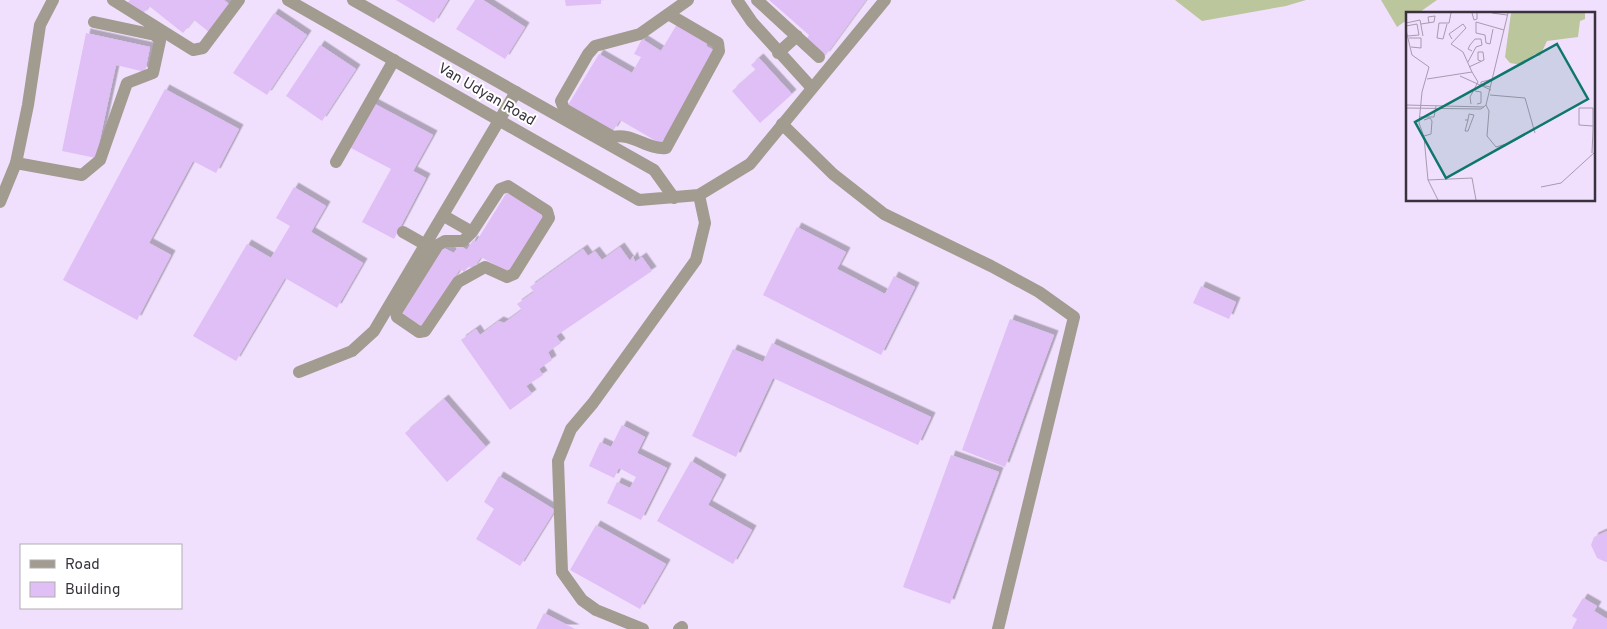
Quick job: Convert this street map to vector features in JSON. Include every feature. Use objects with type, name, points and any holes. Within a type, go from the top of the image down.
[{"type":"street","points":[[0,202],[16,163],[28,106],[40,25],[53,0]]},
{"type":"street","points":[[113,0],[193,50],[203,48],[239,0]]},
{"type":"street","name":"Van Udyan Road","points":[[288,0],[639,200],[699,195],[750,164],[883,1]]},
{"type":"street","name":"Van Udyan Road","points":[[353,0],[654,170],[674,198]]},
{"type":"street","points":[[670,15],[718,43],[720,51],[666,148],[657,149],[620,135],[613,137],[564,109],[561,101],[588,54],[595,46],[640,34],[670,15],[688,0]]},
{"type":"street","points":[[737,0],[752,22],[778,53],[811,87]]},
{"type":"street","points":[[752,22],[762,4],[819,57]]},
{"type":"street","points":[[16,163],[82,175],[100,160],[127,83],[153,73],[160,40],[155,35],[94,22]]},
{"type":"street","points":[[778,53],[796,36]]},
{"type":"street","points":[[336,162],[394,60]]},
{"type":"street","points":[[299,372],[352,351],[374,331],[516,92]]},
{"type":"street","points":[[782,124],[833,174],[884,214],[999,270],[1045,296],[1074,317],[998,629]]},
{"type":"street","points":[[508,186],[546,211],[549,218],[514,274],[507,277],[485,268],[465,276],[458,282],[425,331],[419,332],[397,317],[396,312],[438,245],[445,241],[463,241],[472,232],[500,189],[508,186]]},
{"type":"street","points":[[643,629],[596,610],[582,600],[562,572],[558,461],[571,429],[593,404],[696,260],[704,223],[699,195]]},
{"type":"street","points":[[444,216],[472,232]]},
{"type":"street","points":[[401,235],[424,248]]},
{"type":"green space","points":[[1175,0],[1306,0],[1286,6],[1202,21]]},
{"type":"green space","points":[[1381,0],[1437,0],[1420,12],[1406,12],[1406,21],[1397,27]]},
{"type":"building","points":[[130,0],[224,0],[230,5],[209,32],[194,20],[183,33],[149,6],[142,15],[127,3]]},
{"type":"building","points":[[396,0],[448,0],[434,23]]},
{"type":"building","points":[[475,0],[483,0],[525,27],[505,59],[456,29]]},
{"type":"building","points":[[565,0],[601,0],[601,4],[566,6]]},
{"type":"building","points":[[769,0],[866,0],[825,56],[805,42],[809,35]]},
{"type":"building","points":[[274,13],[307,35],[267,95],[233,73]]},
{"type":"building","points":[[677,24],[708,42],[706,46],[715,51],[661,144],[620,120],[613,131],[568,105],[599,54],[632,73],[641,57],[634,54],[642,39],[661,51]]},
{"type":"building","points":[[86,33],[150,47],[145,72],[116,65],[96,158],[62,151]]},
{"type":"building","points":[[320,45],[356,69],[322,121],[286,96]]},
{"type":"building","points":[[759,58],[792,94],[760,123],[732,91],[756,70],[751,65]]},
{"type":"building","points":[[165,89],[239,129],[216,173],[193,161],[149,243],[171,255],[137,320],[63,280]]},
{"type":"building","points":[[373,103],[433,135],[413,171],[426,178],[394,239],[362,222],[391,169],[349,147]]},
{"type":"building","points":[[294,187],[326,206],[311,232],[363,263],[337,308],[285,278],[236,361],[193,336],[247,244],[271,258],[290,226],[276,218]]},
{"type":"building","points":[[507,192],[546,216],[509,273],[481,257],[473,269],[469,266],[464,272],[460,269],[423,327],[401,313],[442,247],[454,253],[459,245],[467,250],[473,240],[476,242]]},
{"type":"building","points":[[797,227],[846,252],[837,269],[885,294],[894,276],[915,287],[881,355],[763,295]]},
{"type":"building","points":[[620,247],[630,261],[633,256],[635,262],[642,257],[652,271],[556,336],[561,343],[548,352],[552,360],[539,369],[543,375],[526,386],[532,394],[510,410],[461,340],[476,329],[480,335],[499,321],[504,323],[522,310],[517,304],[534,292],[530,287],[583,249],[588,256],[595,251],[602,260]]},
{"type":"building","points":[[1201,286],[1236,302],[1229,319],[1193,303]]},
{"type":"building","points":[[1010,319],[1054,335],[1005,467],[962,450]]},
{"type":"building","points":[[772,343],[931,417],[918,445],[773,378],[736,457],[692,436],[733,349],[763,362]]},
{"type":"building","points":[[444,399],[486,447],[447,482],[405,433]]},
{"type":"building","points":[[622,425],[645,437],[637,453],[667,468],[641,520],[607,503],[617,482],[630,488],[636,477],[619,468],[614,478],[589,466],[600,442],[611,447]]},
{"type":"building","points":[[951,455],[999,472],[950,604],[903,587]]},
{"type":"building","points":[[691,461],[722,479],[708,505],[752,530],[733,564],[657,521]]},
{"type":"building","points":[[499,476],[555,510],[520,566],[476,539],[494,509],[484,502]]},
{"type":"building","points":[[596,525],[666,564],[640,609],[570,570]]},
{"type":"building","points":[[1607,531],[1606,562],[1597,558],[1591,545],[1594,537]]},
{"type":"building","points":[[1583,598],[1597,606],[1594,611],[1607,619],[1607,629],[1572,629],[1577,619],[1572,616]]},
{"type":"building","points":[[544,613],[575,629],[536,629]]}]
